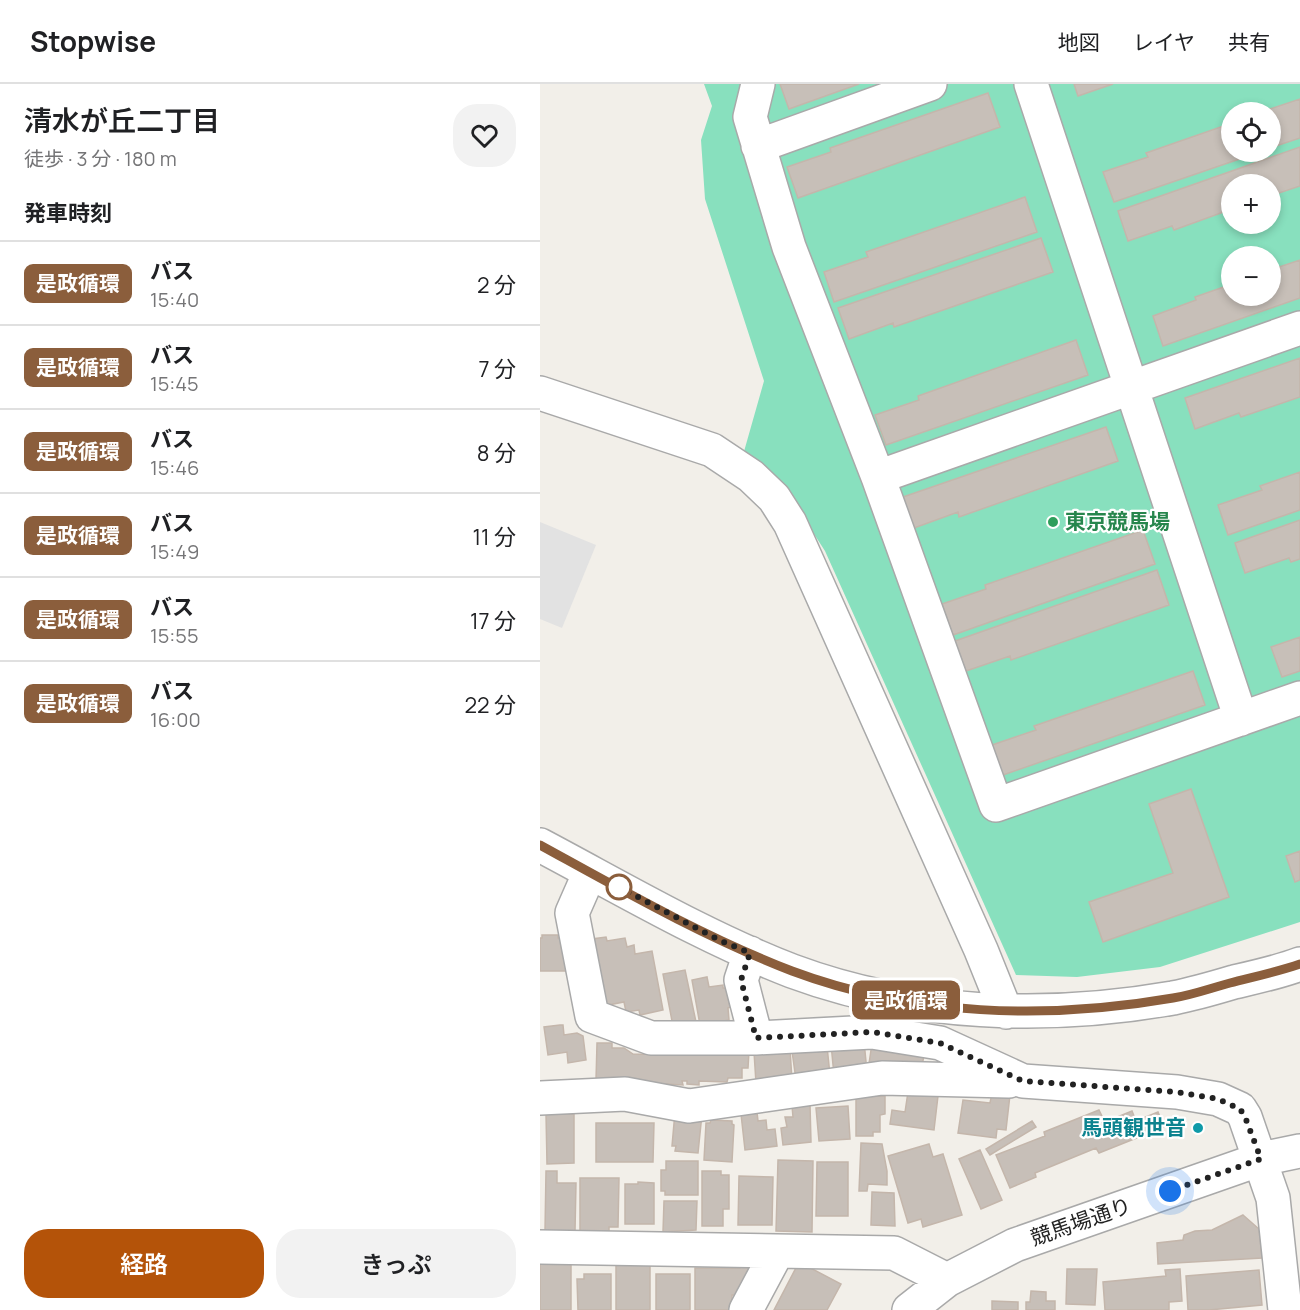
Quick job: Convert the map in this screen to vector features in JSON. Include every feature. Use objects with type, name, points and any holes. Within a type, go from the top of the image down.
[{"type":"street","points":[[758,84],[750,117],[789,246],[878,477],[996,805],[1300,698]]},
{"type":"street","points":[[758,146],[930,84]]},
{"type":"street","points":[[1031,84],[1241,719]]},
{"type":"street","points":[[878,477],[1300,328]]},
{"type":"street","points":[[540,393],[712,450],[751,476],[774,498],[790,523],[981,950],[1006,1012]]},
{"type":"street","points":[[540,845],[719,940],[794,971],[872,995],[945,1007],[1006,1012],[1101,1008],[1175,998],[1300,964]]},
{"type":"street","points":[[590,872],[572,913],[592,1016],[651,1038],[756,1038],[872,1032],[940,1043],[1023,1081]]},
{"type":"street","points":[[750,953],[741,980],[756,1038]]},
{"type":"street","points":[[540,1098],[624,1094],[689,1106],[882,1078],[1023,1081],[1177,1092],[1218,1099],[1240,1109],[1261,1159],[1276,1214],[1285,1310]]},
{"type":"street","name":"競馬場通り","points":[[909,1310],[947,1280],[1015,1245],[1261,1159],[1300,1150]]},
{"type":"street","points":[[540,1247],[894,1252],[947,1280]]},
{"type":"street","points":[[746,1310],[777,1252]]},
{"type":"green space","name":"東京競馬場","points":[[704,84],[1300,84],[1300,922],[1160,967],[1077,977],[1016,975],[825,551],[787,492],[743,455],[764,381],[705,199],[701,140],[712,106]]},
{"type":"shaded area","points":[[540,522],[596,545],[562,628],[540,619]]},
{"type":"building","points":[[780,84],[859,84],[789,109]]},
{"type":"building","points":[[1074,84],[1113,84],[1078,96]]},
{"type":"building","points":[[988,93],[1000,127],[798,198],[787,167],[831,152],[830,148]]},
{"type":"building","points":[[1300,99],[1300,138],[1281,144],[1281,105]]},
{"type":"building","points":[[1221,127],[1221,162],[1231,162],[1114,202],[1103,172],[1148,157],[1146,153]]},
{"type":"building","points":[[1300,147],[1300,186],[1281,192],[1281,174],[1223,174],[1257,162],[1281,162],[1281,154]]},
{"type":"building","points":[[1221,175],[1221,213],[1174,230],[1172,226],[1128,241],[1118,211]]},
{"type":"building","points":[[1025,197],[1037,232],[834,302],[824,272],[868,257],[866,252]]},
{"type":"building","points":[[1041,238],[1053,272],[894,327],[893,323],[849,339],[838,308]]},
{"type":"building","points":[[1300,260],[1300,298],[1281,305],[1281,266]]},
{"type":"building","points":[[1221,288],[1221,306],[1277,306],[1163,346],[1153,316],[1196,300],[1195,297]]},
{"type":"building","points":[[1076,340],[1088,375],[886,445],[875,415],[919,400],[918,396]]},
{"type":"building","points":[[1300,358],[1300,397],[1241,417],[1239,413],[1195,429],[1185,398]]},
{"type":"building","points":[[1106,427],[1118,461],[959,517],[958,512],[914,528],[903,497]]},
{"type":"building","points":[[1300,472],[1300,510],[1228,535],[1218,505],[1262,490],[1260,486]]},
{"type":"building","points":[[1300,520],[1300,559],[1291,562],[1289,558],[1245,573],[1235,543]]},
{"type":"building","points":[[1143,530],[1155,564],[953,635],[942,604],[986,589],[985,585]]},
{"type":"building","points":[[1157,570],[1169,605],[1011,660],[1010,656],[966,671],[955,641]]},
{"type":"building","points":[[1300,637],[1300,671],[1282,677],[1271,647]]},
{"type":"building","points":[[1193,671],[1205,705],[1003,775],[992,745],[1036,730],[1034,726]]},
{"type":"building","points":[[1191,789],[1229,897],[1103,942],[1089,902],[1173,873],[1149,804]]},
{"type":"building","points":[[1300,851],[1300,880],[1295,882],[1286,856]]},
{"type":"building","points":[[542,935],[558,935],[558,938],[561,938],[561,947],[567,947],[567,971],[540,971],[540,938]]},
{"type":"building","points":[[606,937],[607,941],[625,938],[627,947],[634,945],[635,954],[652,951],[663,1010],[640,1015],[639,1010],[626,1012],[624,1002],[603,1006],[592,939]]},
{"type":"building","points":[[685,970],[696,1022],[673,1026],[663,974]]},
{"type":"building","points":[[707,977],[709,987],[723,985],[723,988],[726,988],[730,1007],[728,1008],[729,1020],[700,1025],[692,980]]},
{"type":"building","points":[[563,1025],[564,1035],[577,1033],[583,1036],[586,1060],[568,1063],[567,1052],[548,1055],[544,1027]]},
{"type":"building","points":[[864,1041],[867,1072],[834,1075],[831,1044]]},
{"type":"building","points":[[597,1043],[612,1043],[612,1048],[624,1048],[633,1054],[683,1055],[684,1052],[749,1051],[748,1068],[742,1068],[742,1078],[728,1078],[727,1082],[699,1081],[699,1085],[687,1084],[687,1081],[682,1081],[683,1085],[596,1080]]},
{"type":"building","points":[[872,1043],[925,1051],[921,1070],[868,1071]]},
{"type":"building","points":[[827,1046],[830,1075],[796,1080],[792,1051]]},
{"type":"building","points":[[790,1049],[792,1080],[756,1083],[754,1052]]},
{"type":"building","points":[[908,1092],[938,1096],[934,1130],[890,1124],[892,1110],[905,1112]]},
{"type":"building","points":[[992,1093],[1010,1095],[1006,1130],[997,1129],[996,1138],[958,1133],[963,1100],[990,1103]]},
{"type":"building","points":[[856,1096],[885,1096],[885,1114],[880,1115],[880,1132],[873,1132],[873,1136],[856,1136]]},
{"type":"building","points":[[810,1104],[811,1142],[783,1145],[781,1128],[787,1127],[785,1117],[793,1117],[792,1106]]},
{"type":"building","points":[[848,1106],[850,1139],[819,1141],[816,1108]]},
{"type":"building","points":[[1099,1110],[1105,1122],[1132,1111],[1136,1121],[1158,1112],[1164,1127],[1099,1153],[1096,1148],[1035,1173],[1036,1177],[1010,1188],[996,1155],[1045,1136],[1044,1132]]},
{"type":"building","points":[[675,1112],[702,1114],[698,1153],[675,1151],[676,1146],[672,1146]]},
{"type":"building","points":[[757,1112],[758,1121],[766,1120],[767,1130],[775,1129],[777,1146],[745,1150],[741,1114]]},
{"type":"building","points":[[546,1114],[574,1114],[574,1163],[547,1164]]},
{"type":"building","points":[[711,1120],[732,1121],[734,1125],[732,1162],[704,1160],[706,1123],[710,1123]]},
{"type":"building","points":[[1032,1121],[1036,1127],[990,1155],[986,1149]]},
{"type":"building","points":[[596,1123],[654,1123],[653,1162],[596,1162]]},
{"type":"building","points":[[861,1143],[882,1144],[887,1185],[868,1184],[867,1191],[859,1191]]},
{"type":"building","points":[[929,1144],[933,1157],[943,1154],[962,1215],[923,1227],[921,1219],[908,1223],[888,1156]]},
{"type":"building","points":[[980,1150],[1002,1200],[981,1209],[959,1159]]},
{"type":"building","points":[[778,1160],[813,1161],[812,1232],[776,1231]]},
{"type":"building","points":[[666,1161],[698,1161],[698,1195],[665,1195],[665,1191],[661,1191],[661,1170],[666,1170]]},
{"type":"building","points":[[817,1162],[848,1162],[848,1216],[816,1216]]},
{"type":"building","points":[[546,1171],[557,1171],[557,1183],[576,1183],[575,1231],[545,1231]]},
{"type":"building","points":[[702,1171],[721,1171],[721,1175],[729,1175],[729,1209],[723,1209],[723,1226],[702,1226]]},
{"type":"building","points":[[739,1176],[773,1177],[772,1225],[738,1225]]},
{"type":"building","points":[[580,1178],[619,1178],[618,1227],[609,1227],[609,1232],[580,1232]]},
{"type":"building","points":[[638,1182],[654,1183],[654,1224],[625,1224],[625,1184],[638,1184]]},
{"type":"building","points":[[872,1192],[894,1193],[895,1226],[871,1225]]},
{"type":"building","points":[[664,1201],[697,1201],[696,1230],[663,1232]]},
{"type":"building","points":[[1243,1215],[1259,1229],[1262,1258],[1158,1264],[1157,1243],[1183,1240],[1184,1235],[1195,1231],[1212,1230]]},
{"type":"building","points":[[540,1258],[571,1258],[571,1310],[540,1310]]},
{"type":"building","points":[[743,1258],[754,1265],[739,1295],[732,1295],[732,1310],[695,1310],[695,1268],[740,1268]]},
{"type":"building","points":[[616,1259],[650,1259],[650,1310],[616,1310]]},
{"type":"building","points":[[799,1262],[841,1284],[827,1310],[774,1310]]},
{"type":"building","points":[[1067,1269],[1097,1269],[1095,1305],[1066,1304]]},
{"type":"building","points":[[1180,1269],[1182,1301],[1169,1302],[1169,1310],[1105,1310],[1103,1282],[1166,1276],[1165,1270]]},
{"type":"building","points":[[1259,1270],[1262,1305],[1188,1310],[1186,1276]]},
{"type":"building","points":[[584,1274],[611,1274],[611,1310],[578,1310],[577,1279],[584,1279]]},
{"type":"building","points":[[656,1274],[690,1274],[690,1310],[656,1310]]},
{"type":"building","points":[[1031,1291],[1046,1292],[1046,1301],[1055,1301],[1055,1310],[1026,1310],[1026,1302],[1030,1302]]},
{"type":"building","points":[[992,1301],[1018,1302],[1018,1310],[992,1310]]},
{"type":"bus line","name":"是政循環","points":[[540,845],[719,940],[794,971],[872,995],[945,1007],[1006,1012],[1101,1008],[1175,998],[1300,964]]},
{"type":"place","name":"東京競馬場","points":[[1053,522]]},
{"type":"place","name":"馬頭観世音","points":[[1198,1128]]},
{"type":"route","points":[[619,887],[719,940],[750,953],[741,980],[756,1038],[872,1032],[940,1043],[1023,1081],[1177,1092],[1218,1099],[1240,1109],[1261,1159],[1170,1191]]}]
